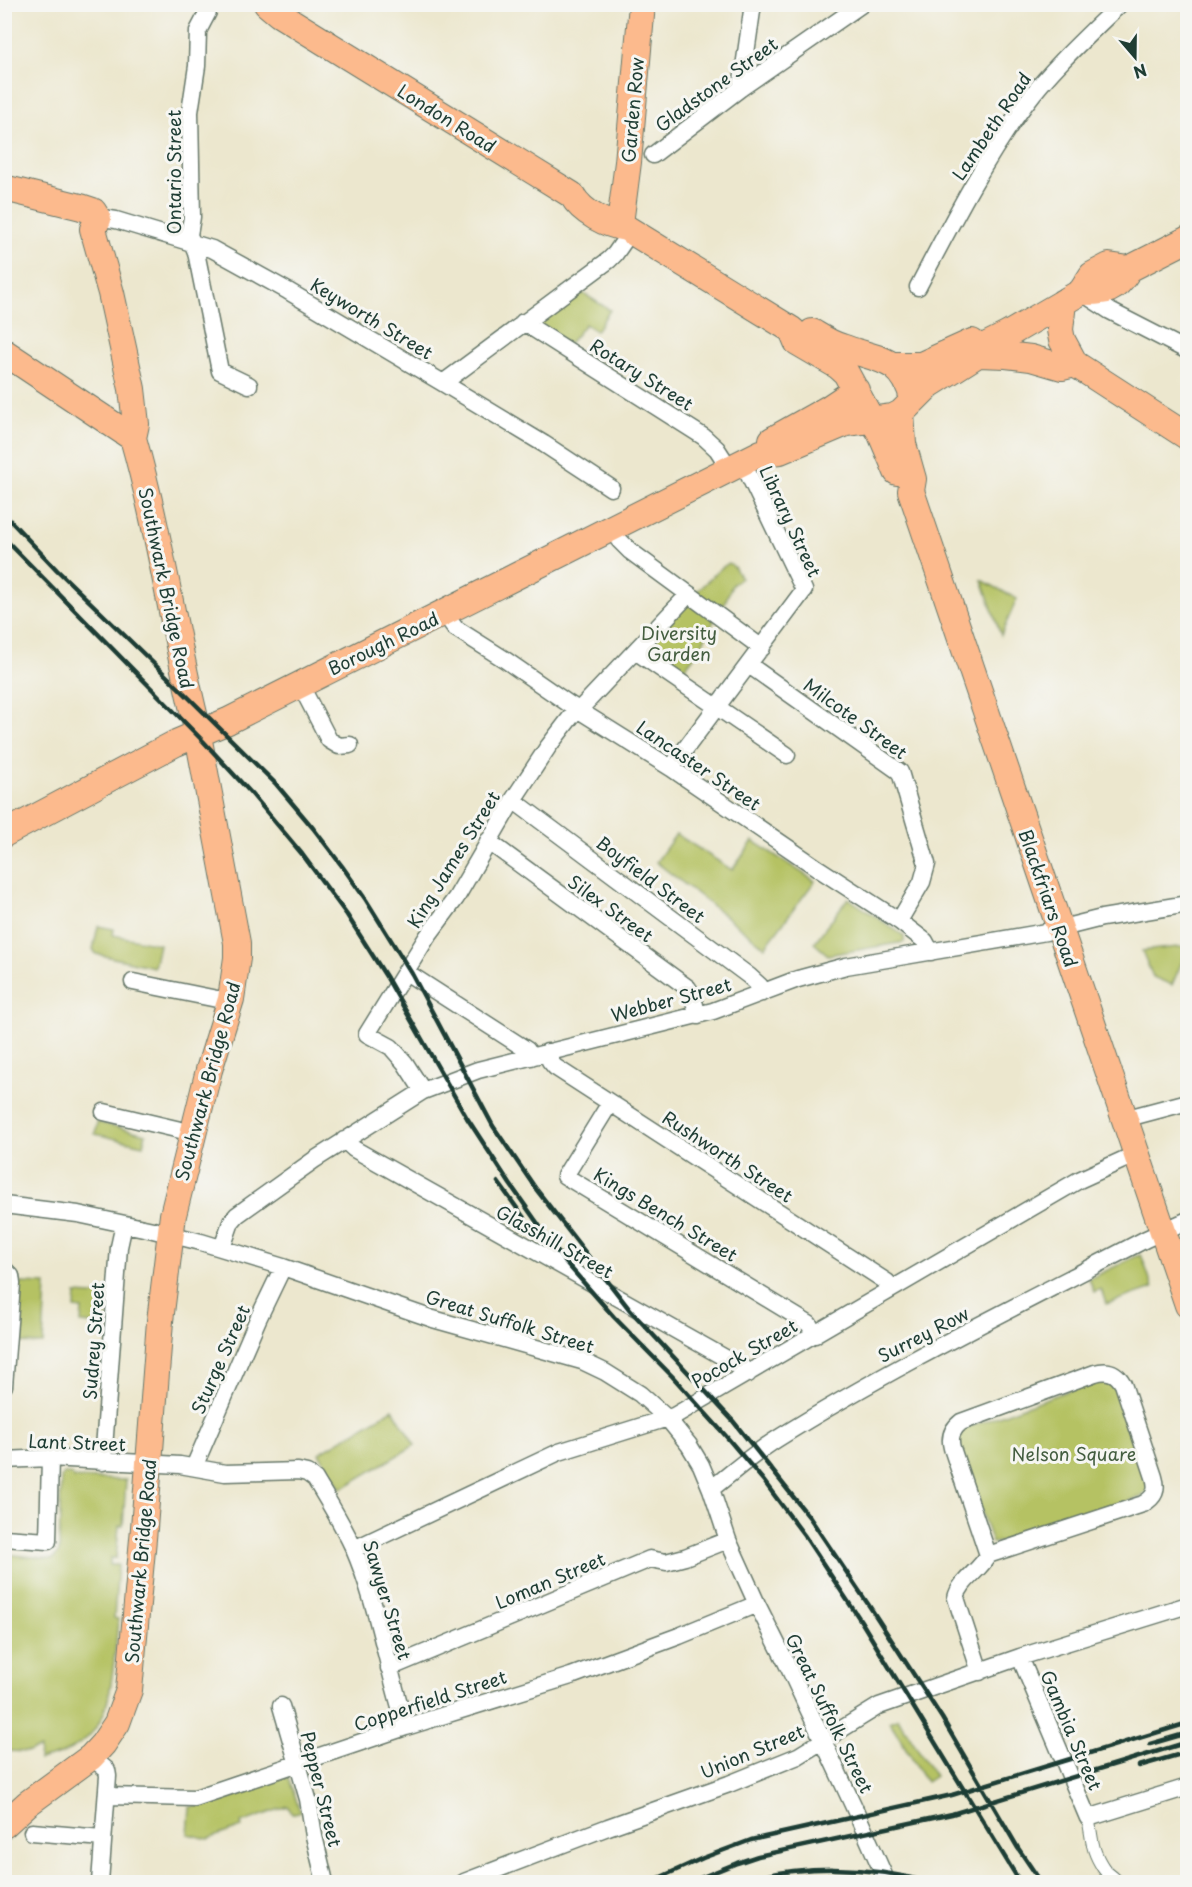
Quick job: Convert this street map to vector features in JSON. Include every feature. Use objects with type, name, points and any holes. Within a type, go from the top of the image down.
[{"type":"main road","name":"London Road","points":[[267,4],[279,14],[572,195],[585,191],[614,208],[626,225]]},
{"type":"main road","name":"Garden Row","points":[[626,225],[628,162],[642,4]]},
{"type":"main road","points":[[4,188],[81,207],[93,211],[98,219]]},
{"type":"main road","name":"Southwark Bridge Road","points":[[4,1825],[27,1804],[91,1757],[117,1723],[129,1690],[160,1321],[172,1215],[211,1062],[231,999],[237,958],[237,943],[159,537],[133,438],[136,424],[132,389],[111,293],[93,229],[98,219]]},
{"type":"main road","points":[[626,225],[792,330],[797,342],[846,372],[856,390]]},
{"type":"main road","points":[[907,406],[929,385],[981,350],[1072,297],[1092,275],[1109,267],[1129,269],[1188,239]]},
{"type":"main road","points":[[1071,357],[1060,330],[1072,297]]},
{"type":"main road","points":[[792,330],[805,328],[840,347],[886,362],[921,365],[971,342],[981,350],[1031,358],[1062,367],[1071,357]]},
{"type":"main road","points":[[1007,335],[1071,357],[1188,436]]},
{"type":"main road","points":[[4,352],[133,438]]},
{"type":"main road","points":[[886,362],[908,381],[907,406]]},
{"type":"main road","name":"Borough Road","points":[[745,462],[774,437],[829,408],[856,390]]},
{"type":"main road","name":"Blackfriars Road","points":[[856,390],[889,449],[902,484],[911,491]]},
{"type":"main road","name":"Borough Road","points":[[4,834],[107,779],[228,721],[745,462],[780,451],[846,423],[893,417],[907,406]]},
{"type":"main road","name":"Blackfriars Road","points":[[907,406],[903,444],[913,479],[911,491],[1188,1305]]},
{"type":"street","points":[[741,88],[753,4]]},
{"type":"street","name":"Gladstone Street","points":[[652,154],[741,88],[862,4]]},
{"type":"street","name":"Lambeth Road","points":[[918,286],[955,216],[1005,133],[1026,103],[1067,56],[1119,4]]},
{"type":"street","name":"Ontario Street","points":[[208,12],[198,31],[197,66],[190,112],[192,217],[189,235],[196,252],[220,371],[249,385]]},
{"type":"street","name":"Keyworth Street","points":[[98,219],[116,220],[212,249],[279,286],[544,444],[611,488]]},
{"type":"street","points":[[442,383],[609,260],[626,225]]},
{"type":"street","points":[[1072,297],[1110,311],[1188,351]]},
{"type":"street","name":"Rotary Street","points":[[523,322],[704,437],[717,449],[745,462]]},
{"type":"street","name":"Library Street","points":[[670,768],[804,590],[745,462]]},
{"type":"street","points":[[611,529],[630,551],[762,648]]},
{"type":"street","name":"King James Street","points":[[423,1091],[405,1063],[391,1047],[367,1034],[427,937],[456,898],[513,800],[548,747],[578,709],[689,594]]},
{"type":"street","name":"Lancaster Street","points":[[444,613],[456,628],[899,921],[925,940],[931,952]]},
{"type":"street","points":[[635,651],[787,755]]},
{"type":"street","name":"Milcote Street","points":[[749,664],[900,772],[927,864],[922,882],[899,921]]},
{"type":"street","points":[[300,684],[329,740],[339,746],[350,745]]},
{"type":"street","name":"Boyfield Street","points":[[513,800],[748,976],[760,986],[762,993]]},
{"type":"street","name":"Silex Street","points":[[488,842],[688,988],[698,1016]]},
{"type":"street","name":"Webber Street","points":[[222,1248],[231,1222],[237,1215],[344,1140],[423,1091],[478,1070],[698,1016],[798,979],[846,966],[1188,904]]},
{"type":"street","name":"Rushworth Street","points":[[406,972],[527,1050],[550,1061],[555,1067],[887,1282],[892,1289]]},
{"type":"street","points":[[133,982],[218,999],[231,999]]},
{"type":"street","points":[[1124,1119],[1188,1102]]},
{"type":"street","name":"Kings Bench Street","points":[[610,1103],[565,1176],[809,1324],[815,1335]]},
{"type":"street","points":[[104,1112],[193,1133]]},
{"type":"street","name":"Glasshill Street","points":[[344,1140],[354,1149],[743,1368],[748,1374]]},
{"type":"street","name":"Pocock Street","points":[[354,1549],[559,1452],[658,1420],[668,1419],[1080,1180],[1136,1154]]},
{"type":"street","name":"Great Suffolk Street","points":[[4,1205],[78,1214],[222,1248],[433,1319],[582,1361],[640,1394],[668,1419],[689,1445],[701,1465],[728,1540],[887,1882]]},
{"type":"street","name":"Surrey Row","points":[[711,1488],[776,1439],[856,1391],[1162,1231],[1188,1220]]},
{"type":"street","name":"Sudrey Street","points":[[103,1462],[119,1247],[124,1224]]},
{"type":"street","name":"Sturge Street","points":[[194,1467],[283,1267]]},
{"type":"street","points":[[4,1269],[11,1276],[12,1284],[4,1386]]},
{"type":"street","points":[[980,1672],[956,1598],[960,1588],[988,1555],[950,1441],[954,1427],[961,1422],[1095,1372],[1112,1372],[1123,1384],[1157,1485],[1155,1494],[1143,1504],[988,1555]]},
{"type":"street","points":[[4,1538],[48,1541],[50,1458]]},
{"type":"street","name":"Lant Street","points":[[4,1460],[50,1458],[148,1464]]},
{"type":"street","name":"Sawyer Street","points":[[148,1464],[194,1467],[225,1473],[298,1471],[307,1473],[315,1479],[354,1549],[367,1587],[406,1727]]},
{"type":"street","name":"Loman Street","points":[[389,1668],[650,1559],[666,1562],[728,1540]]},
{"type":"street","name":"Copperfield Street","points":[[107,1796],[195,1798],[406,1727],[571,1676],[757,1604]]},
{"type":"street","name":"Union Street","points":[[464,1882],[729,1784],[798,1756],[879,1706],[1020,1658],[1188,1605]]},
{"type":"street","name":"Gambia Street","points":[[1020,1658],[1088,1818]]},
{"type":"street","name":"Pepper Street","points":[[281,1706],[308,1799],[325,1882]]},
{"type":"street","points":[[91,1757],[107,1770],[100,1882]]},
{"type":"street","points":[[1117,1882],[1116,1878],[1106,1872],[1092,1846],[1088,1818],[1188,1787]]},
{"type":"street","points":[[32,1832],[102,1838]]},
{"type":"green space","points":[[576,289],[610,310],[596,331],[585,324],[568,345],[535,325]]},
{"type":"green space","points":[[729,563],[741,578],[732,585],[722,610],[696,592]]},
{"type":"green space","points":[[982,580],[1017,599],[1001,635]]},
{"type":"green space","name":"Diversity Garden","points":[[689,601],[715,619],[699,650],[682,672],[645,647]]},
{"type":"green space","points":[[676,834],[732,870],[753,841],[815,881],[765,947],[656,862]]},
{"type":"green space","points":[[848,898],[904,936],[904,942],[828,955],[814,943]]},
{"type":"green space","points":[[98,926],[114,929],[113,935],[159,944],[154,967],[96,954],[93,949]]},
{"type":"green space","points":[[1187,946],[1172,985],[1153,977],[1142,951]]},
{"type":"green space","points":[[97,1122],[146,1134],[143,1145],[95,1134]]},
{"type":"green space","points":[[1141,1254],[1153,1288],[1106,1304],[1101,1289],[1094,1292],[1089,1279]]},
{"type":"green space","points":[[20,1283],[46,1284],[43,1344],[17,1343]]},
{"type":"green space","points":[[76,1294],[108,1296],[105,1325],[81,1323],[82,1309],[75,1308]]},
{"type":"green space","name":"Nelson Square","points":[[1102,1378],[1114,1381],[1149,1481],[1148,1490],[1141,1497],[992,1543],[955,1436],[958,1431]]},
{"type":"green space","points":[[393,1409],[415,1445],[341,1489],[319,1453]]},
{"type":"green space","points":[[64,1474],[71,1474],[74,1478],[126,1480],[123,1526],[119,1526],[116,1558],[110,1558],[110,1565],[118,1565],[114,1618],[118,1619],[109,1695],[102,1718],[96,1728],[78,1745],[39,1760],[40,1749],[29,1752],[7,1751],[5,1768],[5,1554],[53,1559],[59,1552],[61,1478]]},
{"type":"green space","points":[[898,1718],[935,1776],[926,1782],[890,1722]]},
{"type":"green space","points":[[288,1776],[300,1811],[292,1814],[288,1806],[241,1823],[242,1827],[208,1839],[188,1834],[190,1807],[204,1805]]},
{"type":"railway","points":[[4,514],[57,570],[276,784],[342,866],[412,974],[493,1126],[536,1189],[630,1310],[733,1421],[810,1518],[942,1718],[1018,1848],[1041,1882]]},
{"type":"railway","points":[[4,538],[203,741],[251,793],[302,854],[347,915],[387,978],[467,1118],[562,1258],[725,1435],[763,1480],[804,1535],[861,1621],[1020,1882]]},
{"type":"railway","points":[[498,1182],[535,1233]]},
{"type":"railway","points":[[650,1882],[703,1858],[751,1840],[952,1795],[1188,1723]]},
{"type":"railway","points":[[1150,1744],[1188,1733]]},
{"type":"railway","points":[[690,1882],[758,1856],[952,1814],[1188,1742]]},
{"type":"railway","points":[[1139,1766],[1188,1752]]},
{"type":"railway","points":[[739,1882],[786,1872],[834,1869],[881,1872],[928,1882]]},
{"type":"railway","points":[[787,1882],[831,1877]]}]
